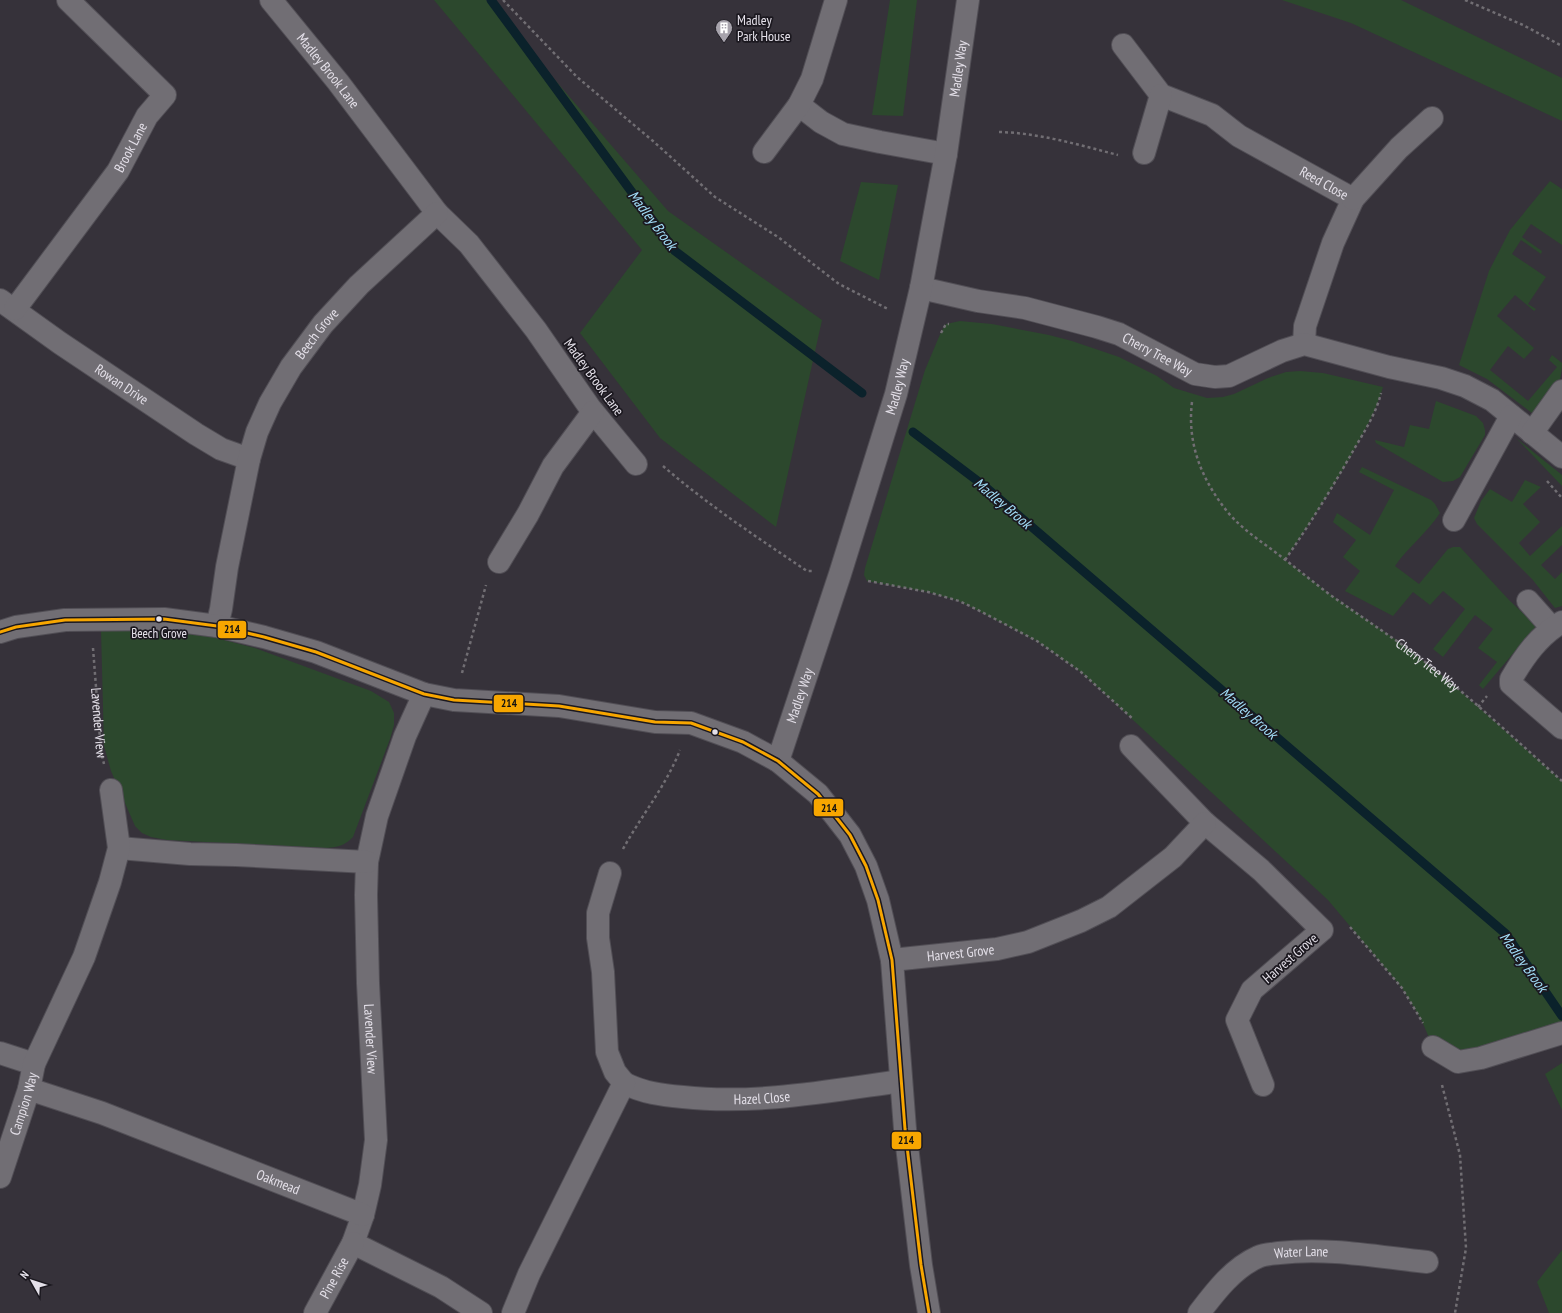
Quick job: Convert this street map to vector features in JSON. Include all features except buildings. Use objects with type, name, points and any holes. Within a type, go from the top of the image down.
[{"type":"street","name":"Brook Lane","points":[[7,305],[118,171],[147,116],[165,95],[68,0]]},
{"type":"street","name":"Madley Brook Lane","points":[[271,0],[343,88],[437,214],[468,244],[478,256],[536,330],[593,412],[636,464]]},
{"type":"street","points":[[764,152],[799,105],[812,79],[836,0]]},
{"type":"street","name":"Madley Way","points":[[778,761],[840,574],[896,394],[921,288],[946,154],[968,0]]},
{"type":"street","points":[[1123,45],[1161,95],[1144,153]]},
{"type":"street","name":"Reed Close","points":[[1161,95],[1212,115],[1239,136],[1353,199],[1333,243],[1305,326],[1304,344]]},
{"type":"street","points":[[799,105],[822,122],[843,134],[946,154]]},
{"type":"street","points":[[1353,199],[1399,148],[1432,118]]},
{"type":"street","name":"Beech Grove","points":[[217,626],[222,609],[227,567],[249,459],[257,432],[270,402],[291,368],[323,324],[359,286],[437,214]]},
{"type":"street","name":"Cherry Tree Way","points":[[921,288],[978,301],[1025,308],[1097,327],[1119,334],[1195,374],[1207,376],[1229,376],[1282,351],[1304,344]]},
{"type":"street","name":"Rowan Drive","points":[[7,305],[67,348],[196,434],[221,449],[249,459]]},
{"type":"street","points":[[1304,344],[1389,367],[1441,378],[1465,386],[1492,400],[1562,457]]},
{"type":"street","points":[[1532,433],[1562,391]]},
{"type":"street","points":[[499,562],[528,514],[553,466],[593,412]]},
{"type":"street","points":[[1454,520],[1511,416]]},
{"type":"street","points":[[1528,601],[1557,625],[1535,644],[1511,679],[1512,684],[1562,728]]},
{"type":"street","points":[[0,632],[16,627],[65,620],[91,619],[164,619],[217,626],[264,637],[316,652],[424,694],[454,700],[559,706],[655,722],[692,723],[743,742],[778,761],[818,794],[850,835],[866,866],[878,900],[892,960],[901,1081],[921,1265],[929,1313]]},
{"type":"street","name":"Lavender View","points":[[363,1215],[370,1184],[376,1140],[367,963],[367,862],[377,816],[406,736],[424,694]]},
{"type":"street","name":"Harvest Grove","points":[[1131,746],[1205,823],[1260,870],[1322,930],[1252,990],[1237,1020],[1263,1085]]},
{"type":"street","points":[[34,1064],[84,957],[103,904],[119,848],[111,790]]},
{"type":"street","name":"Harvest Grove","points":[[892,960],[997,949],[1028,942],[1081,921],[1109,907],[1173,857],[1205,823]]},
{"type":"street","points":[[119,848],[190,854],[367,862]]},
{"type":"street","points":[[513,1313],[529,1274],[624,1083],[615,1072],[607,1052],[603,972],[598,938],[598,913],[610,873]]},
{"type":"street","points":[[1433,1047],[1458,1062],[1481,1058],[1562,1033]]},
{"type":"street","name":"Campion Way","points":[[0,1053],[34,1064],[29,1089],[0,1177]]},
{"type":"street","name":"Hazel Close","points":[[624,1083],[652,1094],[729,1100],[798,1095],[901,1081]]},
{"type":"street","name":"Oakmead","points":[[29,1089],[102,1113],[363,1215]]},
{"type":"street","points":[[363,1215],[353,1243],[441,1287],[481,1313]]},
{"type":"street","name":"Pine Rise","points":[[315,1313],[353,1243]]},
{"type":"street","name":"Water Lane","points":[[1199,1313],[1215,1292],[1231,1276],[1245,1264],[1259,1256],[1295,1251],[1329,1251],[1427,1262]]},
{"type":"path","points":[[503,0],[577,77],[653,141],[715,197],[778,237],[839,284],[913,322]]},
{"type":"path","points":[[1465,0],[1524,25],[1562,46]]},
{"type":"path","points":[[999,132],[1022,133],[1069,142],[1132,159],[1144,153]]},
{"type":"path","points":[[939,337],[946,324],[954,323]]},
{"type":"path","points":[[1285,560],[1320,509],[1368,425],[1380,398],[1389,367]]},
{"type":"path","name":"Cherry Tree Way","points":[[1191,398],[1190,424],[1192,441],[1196,449],[1200,467],[1210,488],[1237,522],[1330,594],[1402,644],[1438,673],[1562,781]]},
{"type":"path","points":[[660,464],[684,484],[746,530],[808,571],[840,574]]},
{"type":"path","points":[[1543,477],[1562,498]]},
{"type":"path","points":[[454,700],[486,585],[499,562]]},
{"type":"path","name":"Lavender View","points":[[91,619],[101,752],[111,790]]},
{"type":"path","points":[[610,873],[633,829],[673,768],[692,723]]},
{"type":"green space","points":[[434,0],[486,0],[668,211],[822,320],[776,527],[660,438],[580,333],[642,250]]},
{"type":"green space","points":[[890,0],[917,0],[903,116],[872,115]]},
{"type":"green space","points":[[1282,0],[1401,0],[1562,78],[1562,121],[1351,23]]},
{"type":"green space","points":[[1550,181],[1562,189],[1562,245],[1531,224],[1522,237],[1542,251],[1541,254],[1521,240],[1512,254],[1546,277],[1528,304],[1536,309],[1534,311],[1515,295],[1497,316],[1534,348],[1524,359],[1508,346],[1490,370],[1528,401],[1557,367],[1549,360],[1552,355],[1562,363],[1558,385],[1546,400],[1532,413],[1487,379],[1459,365],[1489,271],[1510,230]]},
{"type":"green space","points":[[861,182],[898,185],[879,280],[840,261]]},
{"type":"green space","points":[[960,321],[992,324],[1072,341],[1119,357],[1157,376],[1174,388],[1207,398],[1223,397],[1234,394],[1268,378],[1286,372],[1300,371],[1323,373],[1383,387],[1373,414],[1351,456],[1319,509],[1285,560],[1330,594],[1402,644],[1450,682],[1562,781],[1562,1033],[1481,1058],[1433,1047],[1421,1019],[1402,988],[1328,900],[1081,672],[1037,641],[959,601],[928,592],[867,581],[864,575],[865,568],[925,370],[941,332],[946,324]]},
{"type":"green space","points":[[1436,401],[1476,416],[1483,423],[1485,430],[1485,435],[1460,477],[1453,481],[1443,482],[1376,443],[1375,440],[1404,447],[1410,425],[1429,429]]},
{"type":"green space","points":[[1516,438],[1562,475],[1562,486],[1520,442]]},
{"type":"green space","points":[[1362,467],[1431,500],[1440,513],[1395,566],[1419,584],[1448,549],[1460,547],[1509,600],[1536,626],[1483,689],[1479,685],[1497,662],[1478,648],[1493,629],[1475,615],[1443,657],[1433,649],[1465,609],[1443,591],[1430,605],[1413,592],[1393,616],[1345,591],[1360,571],[1343,557],[1356,540],[1333,522],[1337,513],[1370,535],[1394,490],[1359,472]]},
{"type":"green space","points":[[1525,480],[1541,487],[1523,504],[1540,522],[1519,543],[1530,556],[1562,526],[1562,545],[1541,565],[1555,579],[1562,572],[1562,606],[1555,608],[1532,579],[1477,524],[1474,518],[1481,501],[1490,489],[1512,502]]},
{"type":"green space","points":[[101,630],[184,632],[212,637],[255,648],[371,691],[389,702],[394,713],[394,725],[353,837],[342,845],[327,848],[167,840],[151,837],[142,833],[135,826],[111,771],[104,746]]},
{"type":"green space","points":[[1562,1063],[1562,1110],[1545,1074]]},
{"type":"green space","points":[[1562,1250],[1562,1313],[1549,1313],[1537,1282]]},
{"type":"waterway","name":"Madley Brook","points":[[491,0],[675,251],[862,393]]},
{"type":"waterway","name":"Madley Brook","points":[[913,432],[983,485],[1506,934],[1562,1016]]},
{"type":"transit line","name":"214","points":[[0,632],[16,627],[65,620],[164,619],[217,626],[264,637],[316,652],[424,694],[454,700],[559,706],[655,722],[691,723],[743,742],[778,761],[818,794],[850,835],[866,866],[878,900],[892,960],[905,1129],[921,1265],[929,1313]]},
{"type":"place","name":"Madley Park House","points":[[724,43]]},
{"type":"place","name":"Beech Grove","points":[[159,619]]}]
